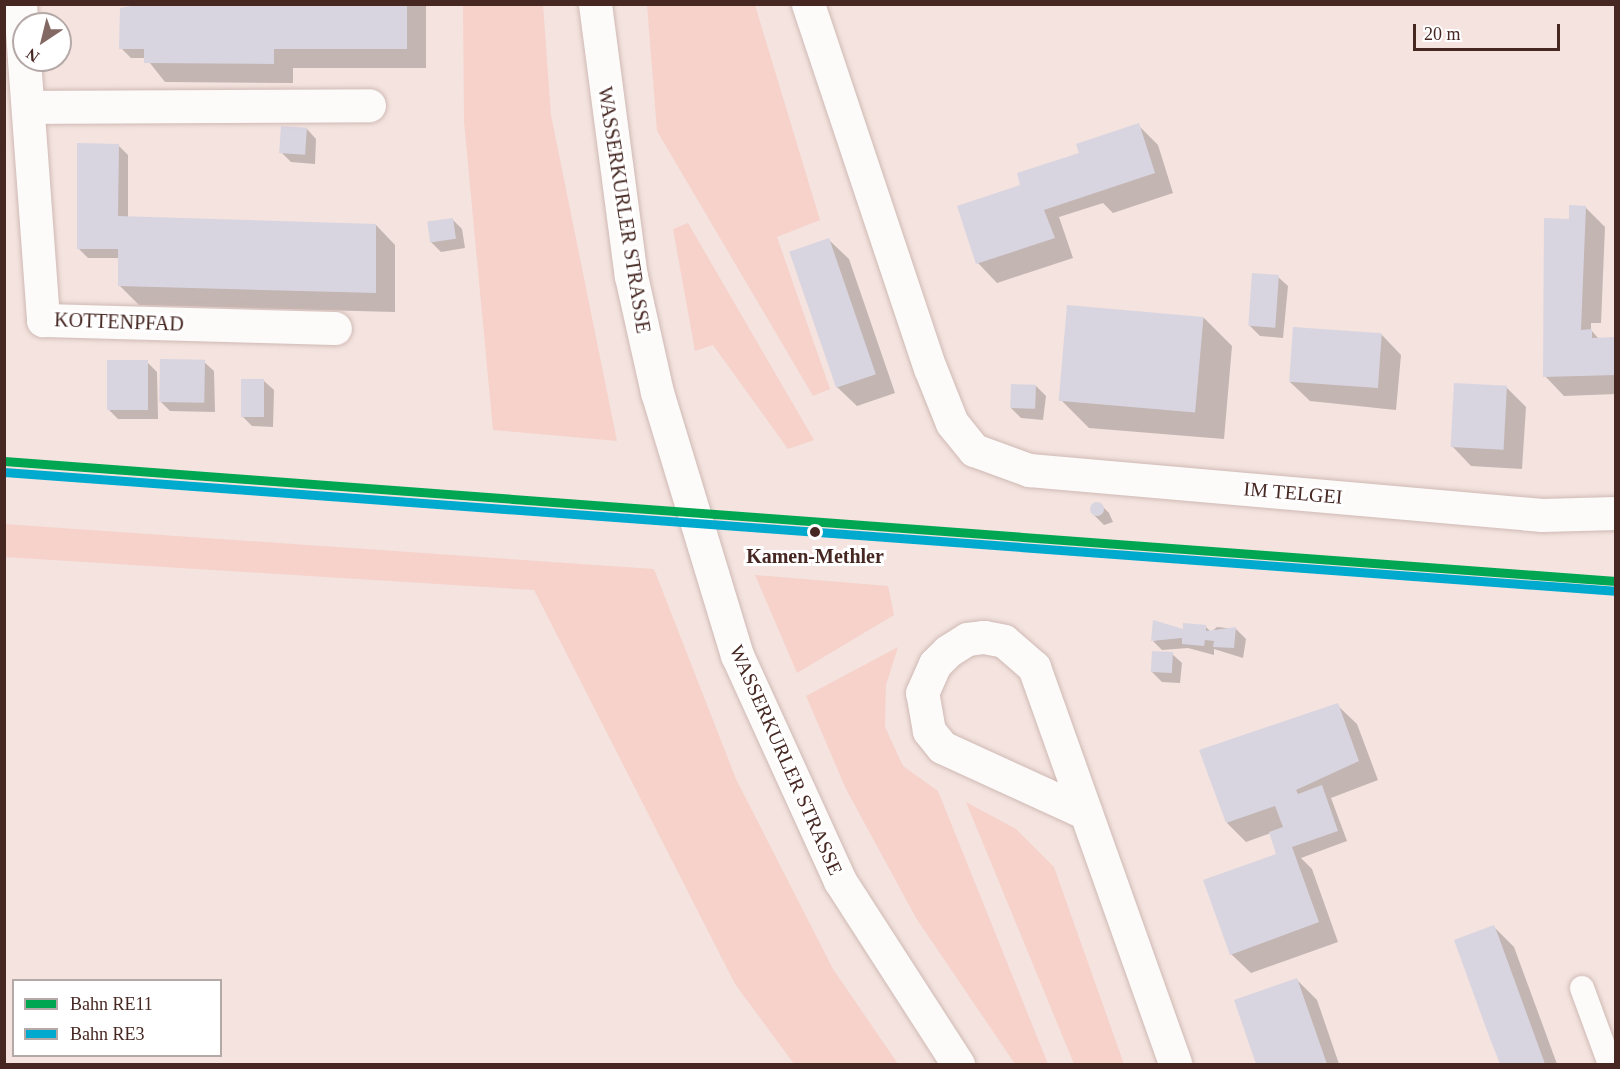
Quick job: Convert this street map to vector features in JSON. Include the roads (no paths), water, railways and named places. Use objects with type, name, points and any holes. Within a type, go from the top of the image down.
[{"type":"street","name":"WASSERKURLER STRASSE","points":[[595,4],[631,276],[657,392],[737,655],[840,881],[958,1065]]},
{"type":"street","name":"IM TELGEI","points":[[808,4],[930,368],[952,423],[974,450],[1029,470],[1542,515],[1616,513]]},
{"type":"street","name":"KOTTENPFAD","points":[[25,72],[43,320],[335,328]]},
{"type":"street","points":[[28,107],[369,105]]},
{"type":"street","points":[[1086,813],[942,747],[928,731],[922,693],[935,664],[948,651],[967,639],[984,637],[1004,640],[1034,667],[1086,813],[1175,1065]]},
{"type":"lane","points":[[1582,988],[1610,1065]]},
{"type":"rail line","name":"RE11","points":[[4,461],[1616,581]]},
{"type":"rail line","name":"RE3","points":[[4,472],[1615,591]]},
{"type":"place","name":"Kamen-Methler","points":[[815,532]]}]
